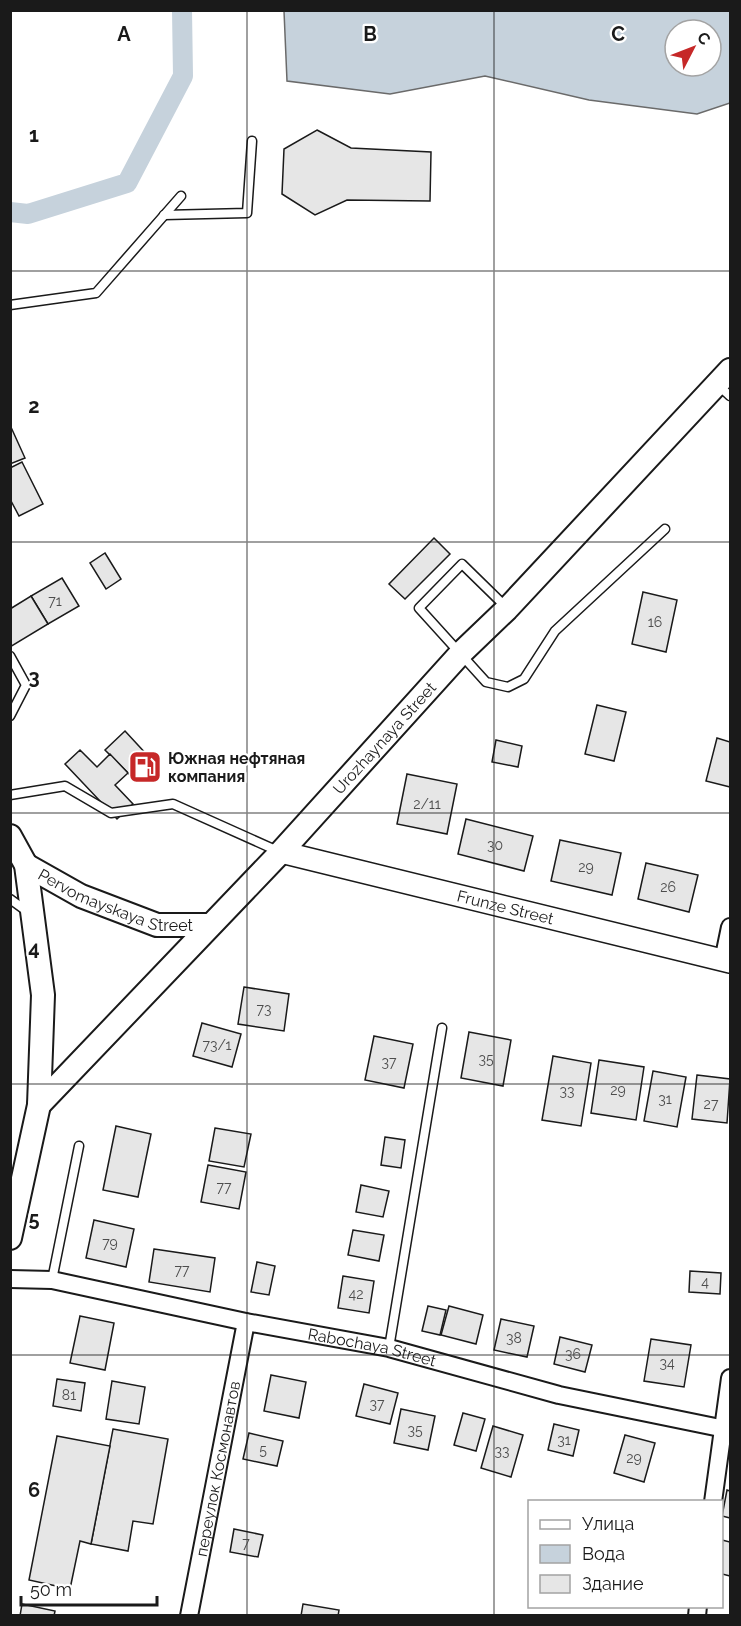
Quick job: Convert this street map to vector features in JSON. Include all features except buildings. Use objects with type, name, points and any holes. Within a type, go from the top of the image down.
[{"type":"main road","name":"Urozhaynaya Street","points":[[39,1105],[281,852],[461,653],[507,609],[726,383]]},
{"type":"main road","name":"Pervomayskaya Street","points":[[10,836],[26,865],[43,995],[39,1105],[10,1238]]},
{"type":"main road","name":"Pervomayskaya Street","points":[[26,865],[81,896],[157,925],[209,925]]},
{"type":"street","name":"Frunze Street","points":[[281,852],[727,962]]},
{"type":"street","points":[[727,962],[730,927]]},
{"type":"street","name":"Rabochaya Street","points":[[10,1279],[52,1280],[246,1322],[389,1348],[559,1395],[727,1429]]},
{"type":"street","name":"переулок Космонавтов","points":[[189,1616],[246,1322]]},
{"type":"street","points":[[713,1500],[727,1429],[730,1378]]},
{"type":"lane","points":[[164,215],[247,213],[252,141]]},
{"type":"lane","points":[[10,305],[96,293],[181,196]]},
{"type":"lane","points":[[507,609],[462,564],[419,608],[486,682],[508,687],[524,679],[555,631],[665,529]]},
{"type":"lane","points":[[10,656],[26,684],[10,716]]},
{"type":"lane","points":[[10,795],[65,786],[111,813],[173,804],[281,852]]},
{"type":"lane","points":[[10,899],[33,916]]},
{"type":"lane","points":[[389,1348],[442,1028]]},
{"type":"lane","points":[[52,1280],[79,1146]]},
{"type":"water","points":[[284,11],[730,11],[730,103],[697,114],[589,100],[485,76],[390,94],[287,81]]},
{"type":"waterway","points":[[10,212],[28,214],[127,183],[183,76],[182,10]]},
{"type":"place","name":"Южная нефтяная компания","points":[[145,767]]}]
